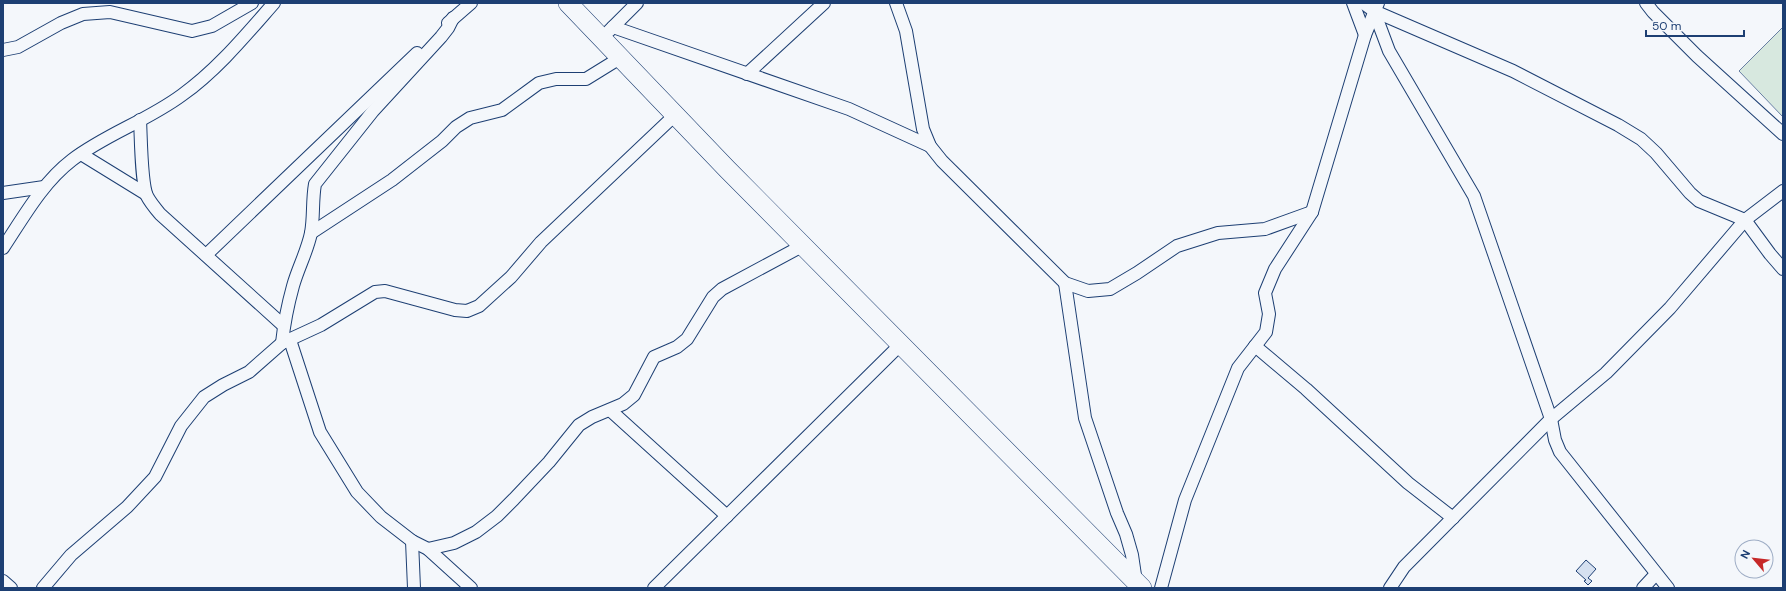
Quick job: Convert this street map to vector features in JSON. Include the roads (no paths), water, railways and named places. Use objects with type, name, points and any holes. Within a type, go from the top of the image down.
[{"type":"main road","points":[[568,3],[608,32],[620,58],[674,116],[1139,585]]},
{"type":"street","points":[[3,50],[18,47],[61,23],[83,14],[110,12],[192,31],[212,26],[252,3]]},
{"type":"street","points":[[3,248],[44,187],[71,160],[118,131],[162,110],[203,78],[234,48],[274,3]]},
{"type":"street","points":[[206,255],[453,18],[471,3]]},
{"type":"street","points":[[637,3],[608,32],[747,74],[849,109],[930,146]]},
{"type":"street","points":[[747,74],[824,3]]},
{"type":"street","points":[[896,3],[906,31],[923,129],[930,146],[942,161],[1065,283],[1088,291],[1110,288],[1137,273],[1177,246],[1218,233],[1265,229],[1312,212]]},
{"type":"street","points":[[1353,3],[1365,35]]},
{"type":"street","points":[[1363,3],[1376,7],[1513,71],[1618,125],[1641,139],[1656,153],[1690,193],[1699,201],[1746,220],[1770,254],[1783,269]]},
{"type":"street","points":[[1646,3],[1653,12],[1702,61],[1783,134]]},
{"type":"street","points":[[1161,588],[1184,500],[1238,368],[1266,332],[1269,314],[1265,293],[1275,269],[1312,212],[1365,35],[1376,7]]},
{"type":"street","points":[[1376,7],[1389,51],[1474,196],[1551,419],[1555,440],[1560,452],[1668,588]]},
{"type":"street","points":[[453,18],[441,37],[373,112],[315,184],[312,197],[313,214],[311,233],[293,286],[284,326],[286,342],[320,432],[358,492],[381,517],[412,541],[428,549],[471,588]]},
{"type":"street","points":[[311,233],[392,180],[442,141],[456,127],[470,118],[502,110],[539,83],[556,79],[586,78],[620,58]]},
{"type":"street","points":[[43,588],[71,555],[127,507],[155,477],[181,426],[204,398],[223,385],[249,372],[286,342],[320,325],[375,292],[385,291],[455,310],[467,311],[479,306],[511,276],[546,237],[674,116]]},
{"type":"street","points":[[140,120],[146,194]]},
{"type":"street","points":[[81,154],[146,194],[160,214],[284,326]]},
{"type":"street","points":[[3,193],[44,187]]},
{"type":"street","points":[[1390,588],[1404,567],[1551,419],[1606,373],[1670,308],[1746,220],[1783,191]]},
{"type":"street","points":[[428,549],[454,543],[465,538],[476,532],[497,516],[549,462],[579,425],[592,417],[623,404],[634,395],[654,357],[677,347],[687,339],[713,297],[722,289],[802,246]]},
{"type":"street","points":[[1065,283],[1085,418],[1117,513],[1126,534],[1139,585]]},
{"type":"street","points":[[654,588],[901,344]]},
{"type":"street","points":[[1255,346],[1306,389],[1408,483],[1453,518]]},
{"type":"street","points":[[610,410],[727,516]]},
{"type":"street","points":[[412,541],[414,588]]},
{"type":"street","points":[[1643,588],[1656,574]]},
{"type":"street","points":[[3,581],[11,588]]}]
